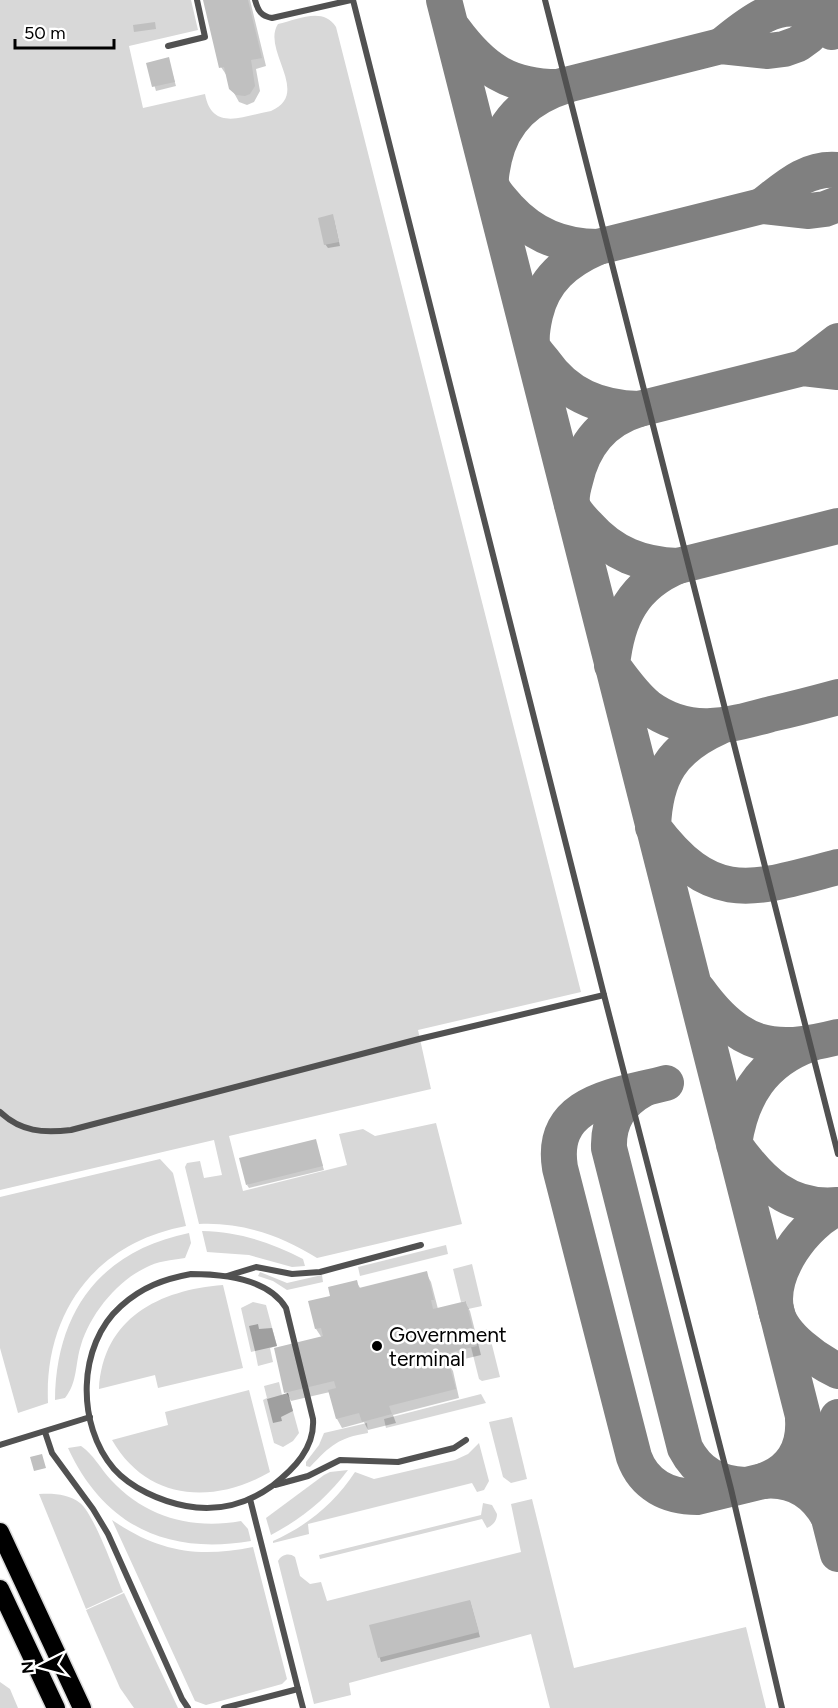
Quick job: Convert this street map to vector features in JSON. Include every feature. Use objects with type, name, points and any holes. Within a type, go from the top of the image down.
[{"type":"highway","points":[[0,1532],[82,1708]]},
{"type":"highway","points":[[0,1589],[56,1708]]},
{"type":"lane","points":[[168,46],[205,37],[197,0]]},
{"type":"lane","points":[[255,0],[261,14],[272,18],[352,0],[731,1489],[782,1708]]},
{"type":"lane","points":[[545,0],[838,1154]]},
{"type":"lane","points":[[0,1112],[17,1125],[35,1131],[71,1130],[419,1039],[604,995]]},
{"type":"lane","points":[[227,1277],[256,1267],[292,1274],[320,1272],[421,1245]]},
{"type":"lane","points":[[191,1274],[227,1277],[263,1288],[282,1302],[286,1308],[313,1419],[313,1434],[307,1449],[295,1466],[272,1486],[237,1504],[216,1508],[196,1508],[170,1502],[143,1491],[114,1469],[104,1455],[90,1417],[87,1377],[98,1337],[120,1307],[136,1294],[154,1284],[191,1274]]},
{"type":"lane","points":[[0,1445],[90,1417]]},
{"type":"lane","points":[[45,1432],[52,1453],[93,1509],[108,1534],[188,1708]]},
{"type":"lane","points":[[272,1486],[308,1476],[340,1460],[398,1462],[454,1448],[466,1440]]},
{"type":"lane","points":[[250,1499],[303,1708]]},
{"type":"lane","points":[[224,1708],[298,1689]]},
{"type":"shaded area","points":[[0,0],[191,0],[198,30],[129,46],[143,108],[205,94],[214,113],[230,119],[271,111],[282,103],[287,93],[287,82],[274,34],[278,24],[317,16],[331,21],[336,27],[581,992],[418,1030],[431,1089],[229,1136],[243,1191],[347,1165],[339,1134],[363,1129],[375,1136],[436,1123],[462,1224],[317,1258],[289,1243],[260,1232],[230,1225],[199,1224],[185,1167],[187,1163],[200,1161],[204,1178],[222,1175],[214,1140],[0,1190]]},
{"type":"shaded area","points":[[160,1159],[173,1173],[186,1226],[154,1235],[125,1248],[101,1266],[81,1287],[66,1312],[55,1340],[49,1370],[48,1403],[18,1413],[0,1348],[0,1197]]},
{"type":"shaded area","points":[[202,1231],[229,1233],[267,1243],[303,1259],[305,1266],[292,1267],[249,1255],[207,1252]]},
{"type":"shaded area","points":[[189,1233],[191,1243],[185,1258],[160,1262],[145,1268],[114,1291],[98,1311],[85,1334],[69,1392],[65,1398],[55,1400],[57,1368],[64,1339],[75,1313],[89,1290],[108,1270],[131,1254],[158,1242]]},
{"type":"shaded area","points":[[446,1245],[448,1254],[360,1276],[358,1267]]},
{"type":"shaded area","points":[[472,1264],[482,1306],[468,1309],[466,1301],[461,1302],[453,1269]]},
{"type":"shaded area","points":[[260,1272],[287,1283],[322,1275],[323,1282],[287,1290],[273,1281],[258,1276]]},
{"type":"shaded area","points":[[223,1285],[243,1368],[158,1388],[155,1375],[99,1389],[103,1364],[111,1344],[123,1326],[138,1312],[177,1293]]},
{"type":"shaded area","points":[[253,1302],[266,1305],[277,1346],[270,1348],[273,1362],[258,1366],[255,1351],[251,1352],[241,1308]]},
{"type":"shaded area","points":[[258,1324],[259,1329],[272,1328],[277,1346],[255,1351],[249,1326]]},
{"type":"shaded area","points":[[488,1329],[500,1377],[482,1381],[479,1379],[471,1347],[477,1345],[474,1333]]},
{"type":"shaded area","points":[[279,1382],[282,1395],[288,1393],[299,1433],[293,1441],[283,1447],[274,1443],[263,1400],[267,1398],[264,1386]]},
{"type":"shaded area","points":[[249,1390],[270,1472],[248,1483],[226,1490],[204,1492],[183,1491],[162,1486],[143,1475],[127,1460],[112,1440],[168,1425],[165,1412]]},
{"type":"shaded area","points":[[288,1393],[293,1411],[281,1417],[282,1421],[273,1423],[267,1399]]},
{"type":"shaded area","points":[[481,1394],[486,1403],[386,1428],[384,1419]]},
{"type":"shaded area","points":[[512,1417],[527,1479],[511,1483],[503,1477],[489,1422]]},
{"type":"shaded area","points":[[367,1423],[368,1433],[342,1440],[310,1467],[306,1466],[306,1462],[319,1445],[324,1433]]},
{"type":"shaded area","points":[[479,1443],[489,1481],[484,1490],[477,1492],[472,1483],[308,1524],[309,1534],[273,1543],[309,1521],[329,1504],[355,1472],[374,1479],[455,1460],[468,1454]]},
{"type":"shaded area","points":[[81,1446],[124,1493],[154,1512],[187,1522],[205,1524],[241,1521],[248,1529],[251,1541],[220,1544],[192,1543],[166,1538],[142,1529],[120,1515],[100,1497],[83,1475],[68,1448]]},
{"type":"shaded area","points":[[348,1470],[313,1507],[271,1535],[266,1518],[324,1475]]},
{"type":"shaded area","points":[[39,1494],[66,1496],[76,1500],[86,1509],[98,1531],[123,1592],[86,1609]]},
{"type":"shaded area","points":[[532,1499],[574,1668],[746,1627],[766,1708],[550,1708],[531,1634],[349,1683],[351,1695],[314,1704],[278,1561],[281,1557],[288,1554],[293,1555],[300,1576],[310,1584],[321,1582],[327,1601],[521,1552],[511,1504]]},
{"type":"shaded area","points":[[483,1503],[492,1505],[497,1514],[494,1523],[487,1528],[482,1519],[320,1559],[319,1555],[481,1515]]},
{"type":"shaded area","points":[[112,1520],[146,1539],[180,1550],[214,1552],[253,1547],[287,1679],[282,1684],[206,1705],[195,1701]]},
{"type":"shaded area","points":[[124,1593],[178,1708],[134,1708],[120,1688],[86,1610]]},
{"type":"shaded area","points":[[0,1682],[10,1689],[18,1708],[0,1708]]},
{"type":"building","points":[[203,0],[248,0],[262,58],[251,60],[255,86],[250,94],[236,95],[229,89],[224,67],[219,68]]},
{"type":"building","points":[[155,22],[156,29],[134,32],[133,25]]},
{"type":"building","points":[[169,57],[175,82],[152,87],[146,63]]},
{"type":"building","points":[[333,214],[339,242],[324,245],[318,218]]},
{"type":"building","points":[[316,1139],[323,1166],[246,1185],[239,1158]]},
{"type":"building","name":"Government terminal","points":[[427,1271],[434,1300],[431,1300],[433,1309],[466,1301],[477,1346],[444,1354],[446,1361],[448,1360],[456,1389],[389,1406],[392,1414],[362,1422],[359,1413],[336,1419],[328,1390],[336,1388],[334,1381],[284,1393],[274,1348],[323,1336],[321,1328],[315,1329],[308,1301],[330,1296],[328,1287],[357,1280],[359,1288]]},
{"type":"building","points":[[42,1454],[46,1468],[34,1471],[30,1457]]},
{"type":"building","points":[[470,1600],[479,1632],[378,1658],[369,1625]]},
{"type":"taxiway","points":[[444,0],[838,1554]]},
{"type":"taxiway","points":[[454,30],[475,55],[498,73],[525,83],[558,87],[721,46],[768,51],[784,49],[798,44],[809,36],[820,22],[825,7]]},
{"type":"taxiway","points":[[721,46],[750,24],[771,12],[782,9],[806,11],[817,17],[832,32]]},
{"type":"taxiway","points":[[567,85],[530,103],[511,121],[498,145],[491,176],[493,189],[508,208],[528,225],[549,238],[572,245],[598,247],[762,206],[809,211],[825,209],[838,204]]},
{"type":"taxiway","points":[[762,206],[806,175],[826,170],[838,170]]},
{"type":"taxiway","points":[[598,247],[566,265],[550,282],[539,303],[532,333],[532,343],[536,353],[563,383],[585,398],[611,406],[639,409],[803,368],[838,372]]},
{"type":"taxiway","points":[[803,368],[838,341]]},
{"type":"taxiway","points":[[639,409],[615,420],[596,436],[583,456],[572,493],[572,504],[579,516],[598,536],[618,551],[640,560],[678,566],[838,526]]},
{"type":"taxiway","points":[[678,566],[662,574],[639,593],[623,618],[614,648],[612,665],[633,693],[648,707],[678,722],[693,726],[708,726],[739,722],[838,697]]},
{"type":"taxiway","points":[[719,727],[689,744],[678,754],[662,778],[654,809],[653,827],[675,853],[695,870],[715,881],[736,885],[758,885],[782,881],[838,867]]},
{"type":"taxiway","points":[[698,990],[728,1024],[759,1041],[776,1045],[794,1045],[838,1037]]},
{"type":"taxiway","points":[[810,1044],[779,1060],[757,1082],[742,1111],[734,1144],[765,1181],[790,1198],[805,1203],[838,1205]]},
{"type":"taxiway","points":[[666,1083],[608,1098],[576,1115],[565,1128],[559,1145],[560,1168],[638,1467],[658,1488],[676,1495],[697,1497],[763,1481]]},
{"type":"taxiway","points":[[644,1089],[628,1100],[617,1113],[611,1129],[609,1148],[685,1448],[696,1464],[710,1476],[726,1482],[745,1485]]},
{"type":"taxiway","points":[[838,1208],[813,1225],[792,1250],[778,1280],[775,1295],[779,1320],[792,1338],[810,1354],[838,1371]]},
{"type":"taxiway","points":[[821,1474],[824,1448],[838,1417]]},
{"type":"taxiway","points":[[803,1419],[802,1440],[795,1458],[782,1471],[763,1481],[783,1482],[801,1488],[816,1500],[828,1516]]},
{"type":"place","name":"Government terminal","points":[[377,1346]]}]
